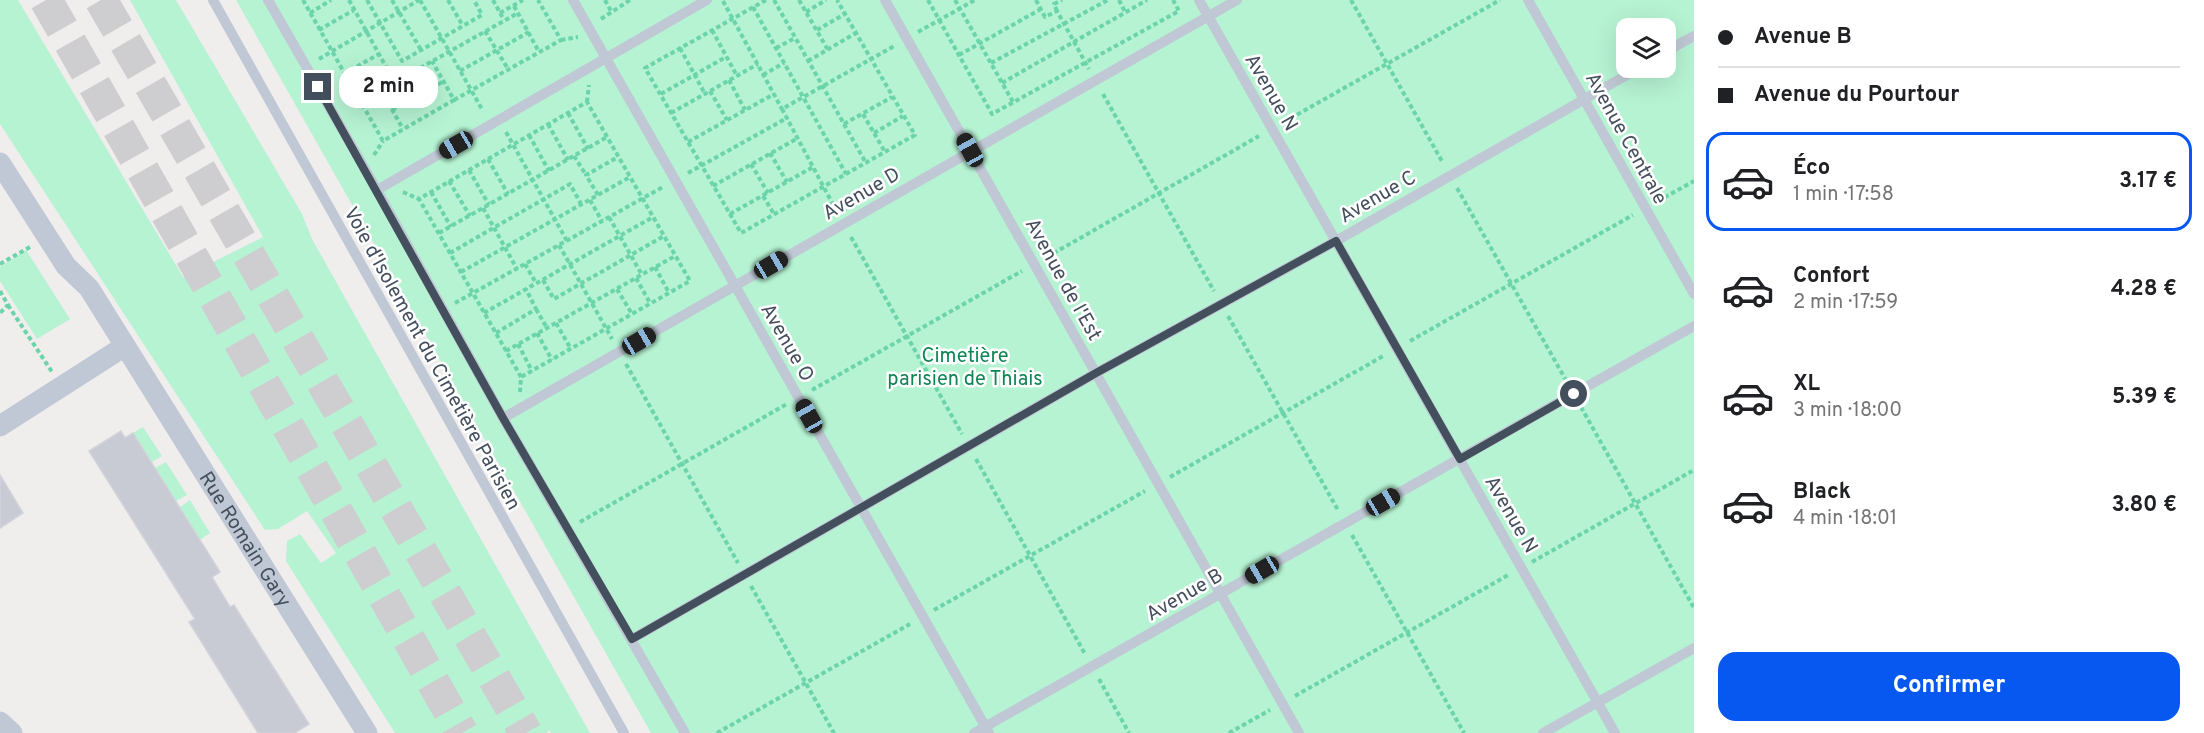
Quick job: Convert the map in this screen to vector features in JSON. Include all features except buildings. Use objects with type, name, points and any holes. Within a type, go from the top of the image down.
[{"type":"street","name":"Rue Romain Gary","points":[[0,163],[66,266],[89,288],[367,733]]},
{"type":"street","points":[[0,426],[125,346]]},
{"type":"street","points":[[0,722],[12,733]]},
{"type":"lane","name":"Voie d'Isolement du Cimetière Parisien","points":[[213,0],[624,733]]},
{"type":"lane","points":[[268,0],[377,190],[503,418],[685,733]]},
{"type":"lane","name":"Avenue O","points":[[573,0],[987,730]]},
{"type":"lane","points":[[377,190],[707,0]]},
{"type":"lane","name":"Avenue de l'Est","points":[[885,0],[1299,733]]},
{"type":"lane","name":"Avenue N","points":[[1199,0],[1615,733]]},
{"type":"lane","name":"Avenue D","points":[[503,418],[1237,0]]},
{"type":"lane","name":"Avenue Centrale","points":[[1528,0],[1694,294]]},
{"type":"lane","points":[[1676,46],[1694,36]]},
{"type":"lane","name":"Avenue C","points":[[632,639],[1096,373],[1336,241],[1621,78]]},
{"type":"lane","name":"Avenue B","points":[[974,733],[987,730],[1092,666],[1694,326]]},
{"type":"lane","points":[[1543,733],[1694,648]]},
{"type":"path","points":[[303,0],[383,141],[561,40],[538,0]]},
{"type":"path","points":[[310,13],[331,0]]},
{"type":"path","points":[[349,0],[395,83]]},
{"type":"path","points":[[367,0],[402,61],[482,15],[474,0]]},
{"type":"path","points":[[392,0],[421,50]]},
{"type":"path","points":[[306,66],[419,0],[471,90],[513,145],[567,241]]},
{"type":"path","points":[[448,0],[463,26]]},
{"type":"path","points":[[493,0],[504,20]]},
{"type":"path","points":[[500,13],[524,0]]},
{"type":"path","points":[[605,0],[611,11],[630,0]]},
{"type":"path","points":[[723,0],[843,224],[1129,733]]},
{"type":"path","points":[[766,0],[645,68],[741,233],[915,135],[837,0]]},
{"type":"path","points":[[774,0],[866,163]]},
{"type":"path","points":[[799,0],[828,50]]},
{"type":"path","points":[[806,12],[826,0]]},
{"type":"path","points":[[928,0],[992,114],[1179,11],[1173,0]]},
{"type":"path","points":[[955,0],[1013,102]]},
{"type":"path","points":[[782,109],[975,0]]},
{"type":"path","points":[[1036,0],[1045,17],[1057,10]]},
{"type":"path","points":[[1062,0],[1054,4],[1064,24],[1464,733]]},
{"type":"path","points":[[991,63],[1108,0]]},
{"type":"path","points":[[1119,0],[1125,12]]},
{"type":"path","points":[[1002,82],[1147,0]]},
{"type":"path","points":[[1351,0],[1694,608]]},
{"type":"path","points":[[514,6],[539,52]]},
{"type":"path","points":[[753,7],[846,174]]},
{"type":"path","points":[[959,55],[1041,9]]},
{"type":"path","points":[[320,30],[354,10]]},
{"type":"path","points":[[381,90],[518,13]]},
{"type":"path","points":[[817,30],[845,14]]},
{"type":"path","points":[[711,30],[737,76]]},
{"type":"path","points":[[485,31],[508,69]]},
{"type":"path","points":[[460,71],[529,32]]},
{"type":"path","points":[[808,61],[856,33]]},
{"type":"path","points":[[776,48],[795,38]]},
{"type":"path","points":[[680,48],[695,75],[727,120]]},
{"type":"path","points":[[344,74],[379,54]]},
{"type":"path","points":[[661,94],[726,57]]},
{"type":"path","points":[[432,61],[454,100]]},
{"type":"path","points":[[764,75],[784,63]]},
{"type":"path","points":[[671,113],[758,64]]},
{"type":"path","points":[[356,95],[390,75]]},
{"type":"path","points":[[729,80],[746,110]]},
{"type":"path","points":[[392,110],[444,81]]},
{"type":"path","points":[[377,83],[403,129]]},
{"type":"path","points":[[688,142],[774,93]]},
{"type":"path","points":[[844,124],[892,97]]},
{"type":"path","points":[[587,102],[690,281],[521,377],[419,199],[548,124],[587,102]]},
{"type":"path","points":[[568,113],[588,149]]},
{"type":"path","points":[[862,113],[885,152]]},
{"type":"path","points":[[874,133],[903,116]]},
{"type":"path","points":[[443,310],[787,118]]},
{"type":"path","points":[[548,124],[568,160]]},
{"type":"path","points":[[529,135],[549,171]]},
{"type":"path","points":[[439,233],[607,138]]},
{"type":"path","points":[[713,186],[798,138]]},
{"type":"path","points":[[770,153],[787,182]]},
{"type":"path","points":[[574,156],[598,195]]},
{"type":"path","points":[[586,175],[618,157]]},
{"type":"path","points":[[488,159],[508,194]]},
{"type":"path","points":[[751,164],[768,193]]},
{"type":"path","points":[[730,214],[813,167]]},
{"type":"path","points":[[469,170],[489,205]]},
{"type":"path","points":[[461,272],[630,177]]},
{"type":"path","points":[[449,181],[470,216]]},
{"type":"path","points":[[717,733],[1694,181]]},
{"type":"path","points":[[450,253],[570,184],[581,204]]},
{"type":"path","points":[[431,192],[451,226]]},
{"type":"path","points":[[763,195],[774,214]]},
{"type":"path","points":[[590,200],[602,221]]},
{"type":"path","points":[[483,208],[517,269]]},
{"type":"path","points":[[609,217],[642,274]]},
{"type":"path","points":[[484,313],[653,217]]},
{"type":"path","points":[[543,280],[554,299],[664,236]]},
{"type":"path","points":[[0,264],[35,244]]},
{"type":"path","points":[[559,245],[834,733]]},
{"type":"path","points":[[506,351],[675,256]]},
{"type":"path","points":[[525,264],[536,283]]},
{"type":"path","points":[[655,267],[669,293]]},
{"type":"path","points":[[636,278],[650,303]]},
{"type":"path","points":[[526,289],[547,328]]},
{"type":"path","points":[[617,289],[632,314]]},
{"type":"path","points":[[0,291],[52,373]]},
{"type":"path","points":[[0,313],[8,304]]},
{"type":"path","points":[[496,333],[536,309]]},
{"type":"path","points":[[556,323],[571,349]]},
{"type":"path","points":[[537,333],[552,360]]},
{"type":"path","points":[[518,344],[532,371]]},
{"type":"path","points":[[1228,733],[1694,470]]},
{"type":"green space","points":[[0,0],[18,0],[183,277],[263,237],[130,0],[176,0],[302,214],[312,239],[590,733],[551,733],[550,730],[546,733],[395,733],[286,561],[287,541],[300,534],[321,563],[336,553],[307,511],[278,529],[265,530],[0,124]]},
{"type":"green space","name":"Cimetière parisien de Thiais","points":[[236,0],[1694,0],[1694,733],[651,733]]},
{"type":"green space","points":[[26,250],[70,319],[37,339],[0,281],[0,267]]},
{"type":"green space","points":[[143,427],[162,456],[152,462],[133,433]]},
{"type":"green space","points":[[166,462],[187,495],[176,501],[155,468]]},
{"type":"green space","points":[[190,500],[210,533],[200,540],[180,507]]},
{"type":"tunnel","points":[[46,0],[462,733]]},
{"type":"tunnel","points":[[101,0],[526,733]]},
{"type":"route","points":[[318,87],[503,418],[632,639],[1096,373],[1336,241],[1460,459],[1574,394]]}]
